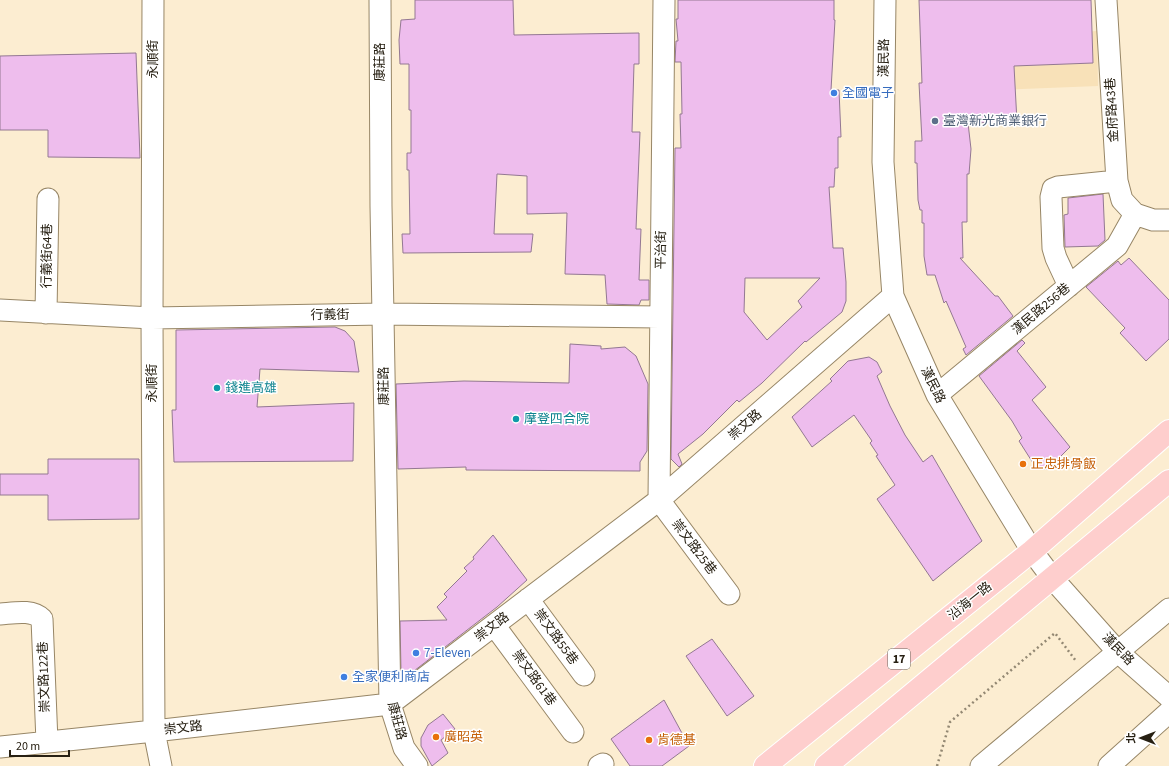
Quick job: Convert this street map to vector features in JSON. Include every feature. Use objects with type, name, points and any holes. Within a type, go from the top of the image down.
[{"type":"main road","name":"沿海一路","points":[[765,766],[1032,551],[1169,431]]},
{"type":"main road","points":[[826,766],[1053,579],[1169,481]]},
{"type":"street","name":"永順街","points":[[153,0],[152,318],[154,731],[161,766]]},
{"type":"street","name":"康莊路","points":[[380,0],[382,314],[390,704],[404,748],[417,766]]},
{"type":"street","name":"平治街","points":[[659,500],[664,0]]},
{"type":"street","name":"漢民路","points":[[885,0],[883,162],[893,296],[937,395],[1032,551],[1053,579],[1118,652],[1169,697]]},
{"type":"street","name":"金府路43巷","points":[[1106,0],[1116,181],[1122,200],[1134,214]]},
{"type":"street","points":[[1069,286],[1053,248],[1051,197],[1053,189],[1058,187],[1116,181]]},
{"type":"street","name":"行義街64巷","points":[[46,313],[48,199]]},
{"type":"street","points":[[1134,214],[1153,220],[1169,220]]},
{"type":"street","name":"漢民路256巷","points":[[937,395],[1117,246],[1134,214]]},
{"type":"street","name":"崇文路","points":[[0,747],[390,704],[659,500],[893,296]]},
{"type":"street","name":"行義街","points":[[0,310],[152,318],[382,314],[660,317]]},
{"type":"street","name":"崇文路25巷","points":[[659,500],[729,594]]},
{"type":"street","name":"崇文路55巷","points":[[528,599],[584,675]]},
{"type":"street","points":[[981,766],[1089,678],[1169,609]]},
{"type":"street","name":"崇文路122巷","points":[[0,614],[30,613],[37,614],[42,619],[47,742]]},
{"type":"street","name":"崇文路61巷","points":[[494,624],[573,732]]},
{"type":"street","points":[[1109,766],[1169,712]]},
{"type":"path","points":[[937,766],[950,722],[1055,633],[1089,678]]},
{"type":"shaded area","points":[[1097,31],[1098,86],[921,93],[921,40]]},
{"type":"building","points":[[415,0],[513,0],[514,35],[639,33],[639,64],[634,64],[632,132],[640,132],[636,229],[641,229],[639,280],[649,280],[649,300],[641,300],[639,305],[607,304],[605,275],[565,274],[567,213],[527,214],[527,176],[497,174],[494,234],[533,234],[531,252],[403,253],[402,234],[410,234],[409,170],[407,170],[407,153],[411,153],[411,110],[409,110],[409,64],[400,64],[399,40],[401,20],[415,19]]},
{"type":"building","points":[[678,0],[834,0],[835,20],[831,90],[839,90],[841,137],[838,137],[838,168],[835,168],[834,187],[829,187],[833,248],[843,248],[846,282],[846,301],[842,312],[806,342],[805,341],[762,383],[739,402],[737,400],[703,434],[678,454],[682,464],[679,467],[671,459],[675,148],[681,148],[680,114],[682,114],[681,62],[675,62],[676,41],[678,41],[676,19],[678,19]],"holes":[[[745,278],[820,278],[798,301],[802,307],[767,340],[744,312]]]},
{"type":"building","points":[[919,0],[1091,0],[1093,63],[1014,66],[1017,122],[968,123],[971,149],[969,174],[967,174],[967,222],[962,222],[963,258],[960,258],[995,296],[998,296],[1013,316],[966,355],[963,349],[966,347],[946,301],[944,303],[935,275],[927,275],[924,256],[924,223],[922,223],[922,210],[920,210],[918,200],[917,163],[915,163],[915,141],[922,141],[919,83],[922,83]]},
{"type":"building","points":[[136,53],[140,158],[48,157],[48,130],[0,130],[0,56]]},
{"type":"building","points":[[1103,194],[1105,240],[1098,246],[1065,247],[1064,215],[1068,214],[1068,198]]},
{"type":"building","points":[[1129,258],[1169,300],[1169,339],[1146,361],[1120,333],[1125,328],[1086,287],[1118,261],[1121,265]]},
{"type":"building","points":[[335,327],[345,331],[354,341],[359,372],[260,369],[257,407],[354,403],[353,461],[174,462],[172,410],[176,410],[176,330]]},
{"type":"building","points":[[1022,340],[1025,343],[1017,351],[1046,387],[1032,400],[1070,447],[1048,469],[1041,469],[1033,463],[1019,441],[1022,438],[1012,421],[979,376]]},
{"type":"building","name":"摩登四合院","points":[[570,344],[601,346],[601,349],[625,347],[636,356],[648,384],[647,451],[640,462],[640,471],[466,470],[466,467],[398,469],[396,384],[464,381],[569,383]]},
{"type":"building","points":[[869,357],[877,362],[882,372],[877,376],[905,435],[923,462],[932,455],[982,541],[933,581],[877,499],[895,485],[876,456],[878,455],[870,443],[872,441],[854,415],[812,447],[792,417],[832,381],[830,379],[848,361]]},
{"type":"building","points":[[48,459],[139,459],[139,519],[48,520],[48,495],[0,495],[0,474],[48,474]]},
{"type":"building","points":[[493,535],[527,580],[497,607],[410,674],[401,671],[400,621],[447,620],[437,607],[447,597],[444,594],[467,571],[464,568],[474,559],[473,557]]},
{"type":"building","points":[[712,639],[754,696],[727,716],[686,656]]},
{"type":"building","points":[[664,700],[689,746],[662,766],[630,766],[611,739]]},
{"type":"building","points":[[443,714],[455,729],[441,740],[448,753],[432,766],[421,746],[421,738],[428,725]]},
{"type":"place","name":"全國電子","points":[[834,93]]},
{"type":"place","name":"臺灣新光商業銀行","points":[[935,121]]},
{"type":"place","name":"錢進高雄","points":[[217,388]]},
{"type":"place","name":"摩登四合院","points":[[516,419]]},
{"type":"place","name":"正忠排骨飯","points":[[1023,464]]},
{"type":"place","name":"7-Eleven","points":[[416,653]]},
{"type":"place","name":"全家便利商店","points":[[344,677]]},
{"type":"place","name":"廣昭英","points":[[436,737]]},
{"type":"place","name":"肯德基","points":[[649,740]]}]
